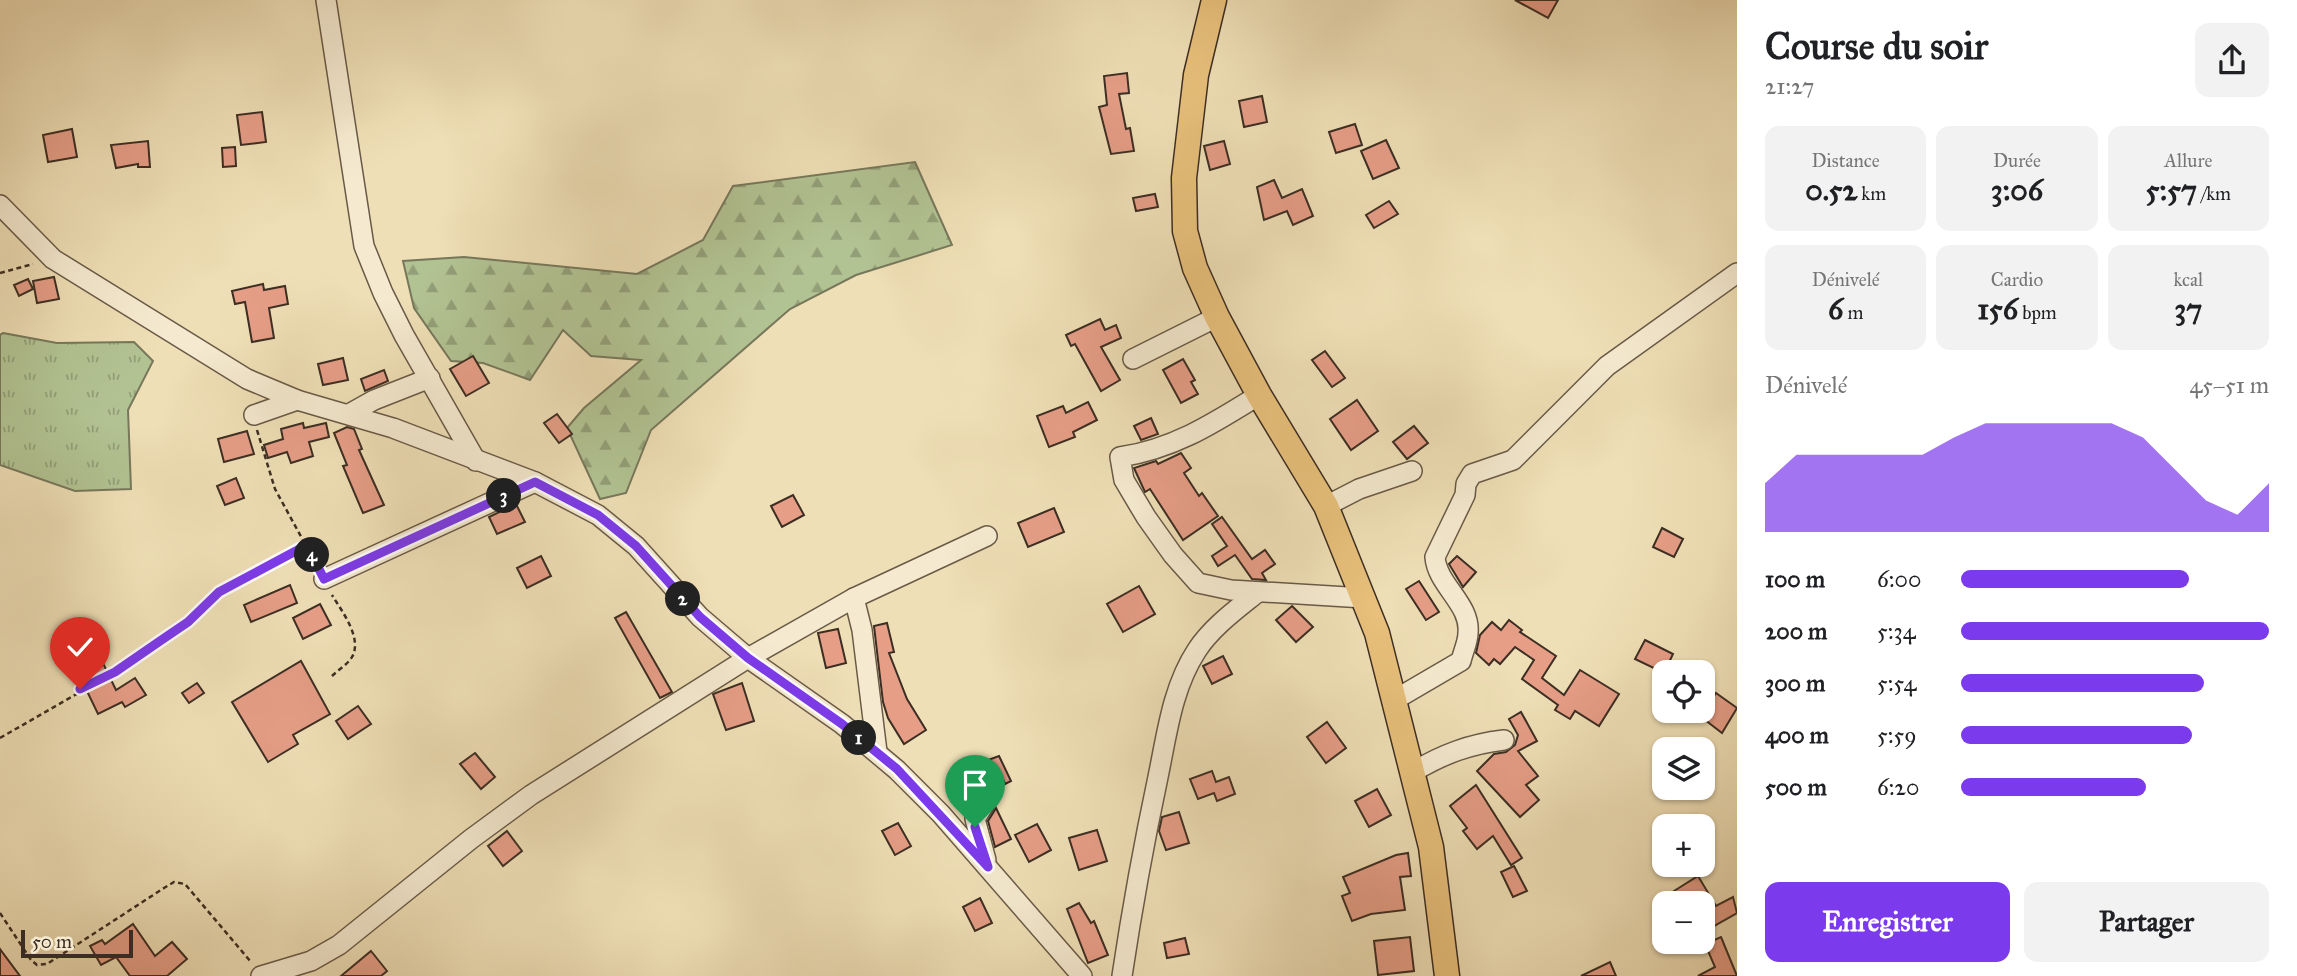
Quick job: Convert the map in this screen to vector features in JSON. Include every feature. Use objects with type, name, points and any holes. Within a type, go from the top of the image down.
[{"type":"main road","points":[[1213,0],[1196,75],[1184,206],[1185,231],[1195,268],[1217,317],[1259,396],[1326,506],[1364,598],[1395,699],[1431,847],[1447,976]]},
{"type":"street","points":[[326,0],[364,246],[383,293],[477,461]]},
{"type":"street","points":[[0,205],[53,259],[224,367],[297,400],[349,414],[535,482],[598,515],[636,546],[700,617],[748,658],[877,752],[941,814],[1082,976]]},
{"type":"street","points":[[1395,699],[1461,660],[1469,632],[1466,617],[1435,568],[1434,557],[1465,495],[1466,484],[1472,474],[1513,460],[1607,366],[1737,273]]},
{"type":"street","points":[[1133,359],[1217,317]]},
{"type":"street","points":[[349,414],[374,400],[430,378]]},
{"type":"street","points":[[1259,396],[1195,435],[1164,447],[1120,457],[1124,480],[1146,517],[1191,578],[1216,588],[1364,598]]},
{"type":"street","points":[[254,415],[297,400]]},
{"type":"street","points":[[1326,506],[1359,489],[1412,471]]},
{"type":"street","points":[[324,579],[535,482]]},
{"type":"street","points":[[261,976],[311,961],[339,945],[471,839],[531,795],[748,658],[854,598],[987,536]]},
{"type":"street","points":[[1122,976],[1167,734],[1183,676],[1198,649],[1224,620],[1258,592]]},
{"type":"street","points":[[854,598],[862,630],[877,752]]},
{"type":"street","points":[[1413,772],[1454,750],[1478,743],[1504,740]]},
{"type":"street","points":[[988,867],[975,819],[977,811],[991,794],[993,784]]},
{"type":"path","points":[[0,273],[53,259]]},
{"type":"path","points":[[254,415],[275,489],[352,632],[355,648],[352,657],[332,676]]},
{"type":"path","points":[[0,738],[80,689],[115,672],[188,622],[219,592],[307,545]]},
{"type":"path","points":[[0,913],[31,960],[37,965],[47,964],[174,882],[185,884],[261,976]]},
{"type":"green space","points":[[915,162],[952,245],[856,275],[790,309],[651,430],[626,493],[600,499],[567,428],[584,408],[641,360],[591,356],[563,330],[530,380],[483,363],[451,361],[414,308],[403,261],[464,257],[637,274],[703,240],[733,186]]},
{"type":"green space","points":[[3,333],[57,343],[134,342],[153,361],[128,410],[131,489],[75,491],[0,465],[0,335]]},
{"type":"building","points":[[1515,0],[1558,0],[1548,18]]},
{"type":"building","points":[[1127,73],[1129,93],[1119,94],[1126,129],[1130,128],[1134,151],[1111,154],[1099,107],[1107,105],[1104,76]]},
{"type":"building","points":[[1262,96],[1267,122],[1244,127],[1239,101]]},
{"type":"building","points":[[262,112],[266,142],[241,145],[237,115]]},
{"type":"building","points":[[1355,124],[1362,145],[1336,153],[1329,132]]},
{"type":"building","points":[[72,129],[77,157],[48,162],[43,135]]},
{"type":"building","points":[[1386,140],[1399,168],[1373,179],[1361,151]]},
{"type":"building","points":[[148,141],[150,167],[138,167],[138,164],[116,168],[111,145]]},
{"type":"building","points":[[1224,141],[1230,164],[1210,170],[1204,146]]},
{"type":"building","points":[[235,147],[236,166],[223,167],[222,148]]},
{"type":"building","points":[[1274,180],[1282,198],[1302,189],[1313,216],[1293,225],[1287,211],[1264,220],[1257,187]]},
{"type":"building","points":[[1155,194],[1158,207],[1136,211],[1133,198]]},
{"type":"building","points":[[1389,201],[1398,214],[1374,228],[1366,215]]},
{"type":"building","points":[[54,277],[59,299],[37,303],[33,281]]},
{"type":"building","points":[[28,279],[33,289],[19,296],[14,285]]},
{"type":"building","points":[[263,284],[264,290],[285,286],[288,304],[269,308],[274,338],[252,342],[245,302],[235,304],[232,291]]},
{"type":"building","points":[[1100,319],[1105,330],[1116,325],[1121,338],[1101,347],[1120,380],[1101,391],[1075,344],[1071,346],[1066,335]]},
{"type":"building","points":[[1325,351],[1345,378],[1332,387],[1312,360]]},
{"type":"building","points":[[473,356],[489,383],[466,396],[450,369]]},
{"type":"building","points":[[343,358],[348,380],[323,385],[318,364]]},
{"type":"building","points":[[1183,359],[1195,380],[1191,382],[1198,394],[1181,403],[1163,370]]},
{"type":"building","points":[[384,370],[388,381],[365,391],[361,379]]},
{"type":"building","points":[[1357,400],[1378,431],[1351,450],[1330,419]]},
{"type":"building","points":[[1088,402],[1097,420],[1073,432],[1075,437],[1049,447],[1037,416],[1063,406],[1066,413]]},
{"type":"building","points":[[557,414],[572,434],[559,443],[544,423]]},
{"type":"building","points":[[1151,418],[1158,434],[1141,440],[1134,426]]},
{"type":"building","points":[[303,423],[304,428],[326,423],[329,437],[309,442],[313,456],[291,463],[287,452],[268,458],[264,445],[283,439],[281,429]]},
{"type":"building","points":[[1414,426],[1428,443],[1407,459],[1393,442]]},
{"type":"building","points":[[347,427],[354,429],[362,449],[359,450],[384,505],[363,513],[343,466],[347,465],[334,433]]},
{"type":"building","points":[[247,431],[254,454],[224,462],[218,439]]},
{"type":"building","points":[[1181,453],[1191,468],[1184,473],[1199,496],[1202,493],[1218,516],[1183,540],[1150,489],[1145,492],[1134,468],[1156,461],[1158,464]]},
{"type":"building","points":[[236,478],[244,498],[225,505],[217,486]]},
{"type":"building","points":[[793,495],[804,515],[782,527],[771,506]]},
{"type":"building","points":[[516,504],[525,522],[497,534],[489,517]]},
{"type":"building","points":[[1054,508],[1064,532],[1028,547],[1018,523]]},
{"type":"building","points":[[1222,517],[1252,559],[1265,550],[1275,564],[1262,573],[1266,580],[1252,579],[1235,555],[1218,566],[1212,556],[1227,546],[1212,524]]},
{"type":"building","points":[[1662,528],[1683,539],[1674,557],[1653,547]]},
{"type":"building","points":[[541,556],[551,576],[527,588],[517,568]]},
{"type":"building","points":[[1457,556],[1476,572],[1463,587],[1449,564]]},
{"type":"building","points":[[1419,581],[1439,612],[1426,620],[1406,589]]},
{"type":"building","points":[[290,585],[297,603],[251,622],[244,605]]},
{"type":"building","points":[[1139,586],[1155,614],[1123,632],[1107,604]]},
{"type":"building","points":[[320,604],[331,625],[303,639],[293,618]]},
{"type":"building","points":[[1292,606],[1313,627],[1296,642],[1276,620]]},
{"type":"building","points":[[626,612],[672,692],[660,698],[615,618]]},
{"type":"building","points":[[1509,620],[1522,630],[1520,632],[1556,656],[1542,678],[1564,695],[1580,670],[1619,694],[1599,726],[1575,711],[1570,719],[1555,710],[1558,705],[1522,679],[1534,660],[1515,647],[1500,664],[1494,659],[1489,665],[1476,653],[1480,635],[1492,622],[1501,630]]},
{"type":"building","points":[[887,623],[894,652],[889,653],[907,699],[926,730],[904,744],[888,718],[883,702],[874,626]]},
{"type":"building","points":[[838,629],[846,663],[826,668],[818,633]]},
{"type":"building","points":[[1645,640],[1673,654],[1670,660],[1652,660],[1652,667],[1635,659]]},
{"type":"building","points":[[99,655],[116,690],[135,678],[146,695],[125,707],[122,702],[98,714],[86,689],[92,685],[81,664]]},
{"type":"building","points":[[1223,656],[1232,674],[1212,684],[1203,666]]},
{"type":"building","points":[[301,661],[330,714],[293,735],[298,744],[268,762],[232,702]]},
{"type":"building","points":[[197,683],[204,693],[189,703],[182,693]]},
{"type":"building","points":[[742,683],[754,721],[726,730],[713,694]]},
{"type":"building","points":[[1715,694],[1737,708],[1722,733],[1709,723],[1715,723]]},
{"type":"building","points":[[358,706],[371,724],[348,739],[336,721]]},
{"type":"building","points":[[1521,712],[1537,741],[1518,751],[1538,776],[1526,785],[1539,800],[1520,817],[1477,771],[1494,754],[1506,752],[1515,745],[1518,735],[1509,719]]},
{"type":"building","points":[[1327,722],[1346,748],[1326,763],[1307,737]]},
{"type":"building","points":[[475,753],[495,777],[481,789],[460,764]]},
{"type":"building","points":[[999,756],[1011,781],[1005,784],[1001,774],[988,773],[983,776],[972,801],[967,802],[953,773]]},
{"type":"building","points":[[1212,771],[1216,782],[1229,777],[1235,794],[1217,801],[1214,793],[1198,799],[1190,779]]},
{"type":"building","points":[[1476,785],[1522,858],[1511,865],[1493,836],[1477,849],[1463,831],[1467,828],[1450,806]]},
{"type":"building","points":[[1377,789],[1391,815],[1369,827],[1355,801]]},
{"type":"building","points":[[996,808],[1011,839],[995,847],[988,821]]},
{"type":"building","points":[[1179,812],[1189,843],[1166,850],[1159,831],[1162,817]]},
{"type":"building","points":[[898,823],[911,846],[895,855],[882,831]]},
{"type":"building","points":[[1037,824],[1051,850],[1029,862],[1015,835]]},
{"type":"building","points":[[1097,830],[1107,861],[1079,870],[1069,838]]},
{"type":"building","points":[[507,831],[522,851],[503,866],[488,846]]},
{"type":"building","points":[[1408,853],[1411,876],[1400,877],[1405,910],[1371,914],[1352,921],[1342,896],[1350,893],[1343,877],[1396,855]]},
{"type":"building","points":[[1514,866],[1527,891],[1513,897],[1501,872]]},
{"type":"building","points":[[1699,877],[1707,891],[1674,891]]},
{"type":"building","points":[[1733,897],[1737,913],[1715,925],[1715,904]]},
{"type":"building","points":[[980,898],[992,923],[975,931],[963,907]]},
{"type":"building","points":[[1079,903],[1091,923],[1094,921],[1108,955],[1088,963],[1067,909]]},
{"type":"building","points":[[133,924],[155,956],[172,942],[187,959],[167,976],[130,976],[116,957],[101,965],[90,946],[102,940],[105,944]]},
{"type":"building","points":[[1410,937],[1414,971],[1378,975],[1374,941]]},
{"type":"building","points":[[1721,937],[1737,976],[1698,976],[1715,967],[1709,954],[1715,954],[1715,940]]},
{"type":"building","points":[[1185,938],[1189,954],[1167,958],[1164,943]]},
{"type":"building","points":[[0,949],[20,976],[0,976]]},
{"type":"building","points":[[371,951],[387,971],[381,976],[341,976]]},
{"type":"building","points":[[1610,962],[1616,976],[1581,976]]},
{"type":"route","points":[[80,689],[115,672],[188,622],[219,592],[307,545],[324,579],[372,554],[535,482],[598,515],[636,546],[700,617],[748,658],[842,724],[897,769],[988,867],[975,827]]}]
